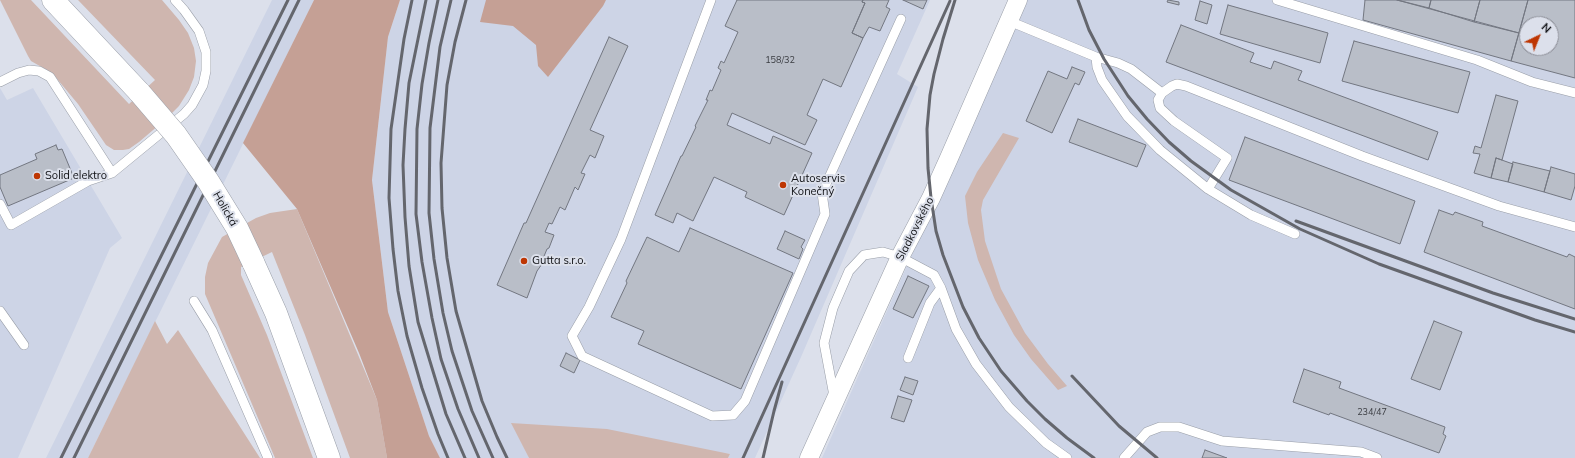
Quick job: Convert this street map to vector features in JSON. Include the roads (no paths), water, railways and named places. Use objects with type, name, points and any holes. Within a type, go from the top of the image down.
[{"type":"street","name":"Holická","points":[[53,0],[140,93],[176,136],[205,176],[236,228],[276,313],[329,458]]},
{"type":"street","name":"Sladkovského","points":[[809,458],[900,257],[949,158],[1018,0]]},
{"type":"lane","points":[[0,204],[11,225],[88,181],[112,173],[192,106],[203,85],[207,60],[204,42],[192,20],[175,0]]},
{"type":"lane","points":[[711,0],[621,239],[589,307],[572,336],[582,356],[712,416],[733,415],[745,401],[825,214],[822,193],[901,19]]},
{"type":"lane","points":[[1278,0],[1477,60],[1532,82],[1575,93]]},
{"type":"lane","points":[[1009,21],[1096,57],[1118,63],[1131,69],[1162,93]]},
{"type":"lane","points":[[1096,57],[1097,67],[1102,80],[1127,116],[1180,168],[1208,189],[1251,215],[1295,234]]},
{"type":"lane","points":[[0,82],[18,73],[29,70],[39,71],[50,77],[112,173]]},
{"type":"lane","points":[[1208,189],[1228,158],[1174,121],[1160,108],[1158,100],[1162,93],[1177,84],[1186,86],[1362,156],[1499,206],[1575,226]]},
{"type":"lane","points":[[835,401],[824,343],[833,308],[849,271],[864,255],[883,252],[900,257],[934,275],[941,288],[956,329],[976,364],[1009,407],[1046,443],[1068,458]]},
{"type":"lane","points":[[908,358],[930,304],[941,288]]},
{"type":"lane","points":[[194,301],[212,330],[268,458]]},
{"type":"lane","points":[[0,311],[24,345]]},
{"type":"lane","points":[[1124,458],[1147,432],[1160,427],[1179,428],[1222,441],[1361,452],[1377,458]]},
{"type":"railway","points":[[61,458],[288,0]]},
{"type":"railway","points":[[74,458],[299,0]]},
{"type":"railway","points":[[412,0],[404,39],[391,129],[389,198],[393,249],[398,291],[407,336],[422,388],[448,458]]},
{"type":"railway","points":[[426,0],[409,83],[405,129],[403,165],[409,266],[418,322],[446,414],[465,458]]},
{"type":"railway","points":[[438,0],[422,84],[417,129],[416,214],[422,262],[441,359],[458,409],[479,458]]},
{"type":"railway","points":[[451,0],[440,47],[430,128],[429,213],[434,259],[443,313],[452,351],[472,411],[493,458]]},
{"type":"railway","points":[[466,0],[455,42],[447,85],[441,163],[442,208],[447,258],[456,311],[482,401],[507,458]]},
{"type":"railway","points":[[955,0],[934,74],[930,95],[927,129],[928,168],[931,198],[936,231],[943,255],[963,307],[979,338],[1001,371],[1045,419],[1094,458]]},
{"type":"railway","points":[[1078,0],[1089,30],[1104,59],[1128,96],[1169,142],[1191,161],[1231,190],[1300,229],[1379,264],[1535,320],[1575,332]]},
{"type":"railway","points":[[743,458],[950,1]]},
{"type":"railway","points":[[1296,221],[1493,293],[1575,319]]},
{"type":"railway","points":[[1072,376],[1119,426],[1157,458]]},
{"type":"railway","points":[[763,458],[782,382]]},
{"type":"place","name":"Solid elektro","points":[[37,176]]},
{"type":"place","name":"Autoservis Konečný","points":[[783,185]]},
{"type":"place","name":"Gutta s.r.o.","points":[[524,261]]}]
